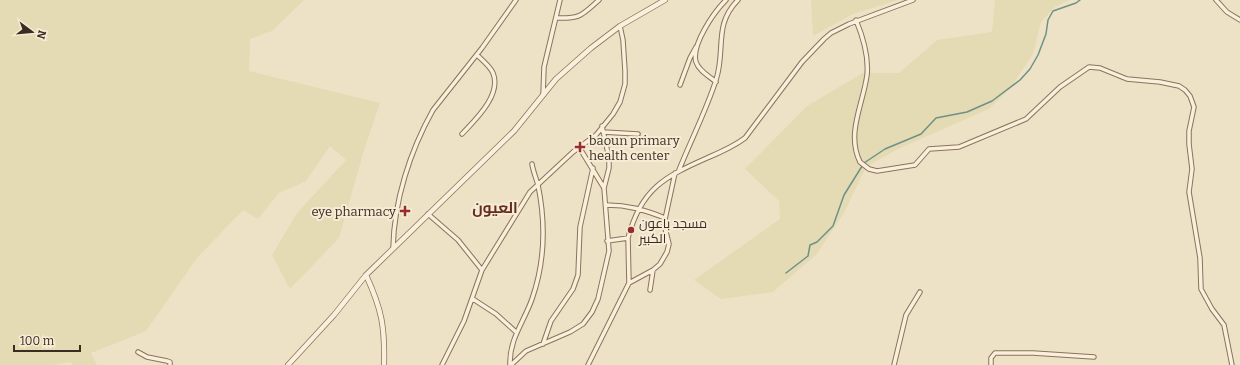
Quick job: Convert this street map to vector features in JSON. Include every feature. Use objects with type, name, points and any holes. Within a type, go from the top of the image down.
[{"type":"street","points":[[393,248],[396,215],[407,173],[419,137],[433,110],[477,55],[516,0]]},
{"type":"street","points":[[543,97],[544,67],[560,0]]},
{"type":"street","points":[[556,18],[574,18],[582,15],[600,0]]},
{"type":"street","points":[[288,365],[334,315],[366,275],[514,131],[556,79],[591,48],[620,26],[665,0]]},
{"type":"street","points":[[680,85],[690,58],[698,42],[714,15],[726,0]]},
{"type":"street","points":[[679,170],[687,149],[695,136],[716,82],[720,64],[721,31],[728,13],[738,0]]},
{"type":"street","points":[[588,365],[629,283],[628,238],[639,208],[653,189],[679,170],[734,146],[745,138],[802,62],[831,33],[856,20],[913,0]]},
{"type":"street","points":[[1216,0],[1227,12],[1240,20]]},
{"type":"street","points":[[856,20],[863,36],[867,69],[853,138],[860,162],[874,171],[915,165],[929,148],[959,147],[1026,119],[1060,87],[1089,67],[1100,68],[1127,79],[1160,82],[1179,86],[1185,90],[1194,107],[1188,144],[1192,169],[1189,192],[1200,258],[1201,289],[1212,309],[1224,325],[1232,365]]},
{"type":"street","points":[[442,365],[473,299],[482,270],[520,207],[538,183],[579,147],[596,135],[613,114],[620,102],[625,84],[623,40],[620,26]]},
{"type":"street","points":[[698,42],[696,56],[697,64],[716,82]]},
{"type":"street","points":[[462,134],[483,109],[495,90],[493,72],[477,55]]},
{"type":"street","points":[[602,126],[602,132],[609,158],[609,168],[604,188]]},
{"type":"street","points":[[602,132],[638,134]]},
{"type":"street","points":[[511,365],[526,351],[577,328],[587,320],[592,312],[601,289],[609,251],[607,241],[607,205],[604,188],[579,147]]},
{"type":"street","points":[[511,365],[511,347],[534,291],[543,248],[544,222],[538,183],[532,164]]},
{"type":"street","points":[[543,344],[551,321],[573,289],[578,275],[580,227],[593,168]]},
{"type":"street","points":[[629,283],[652,270],[664,259],[669,246],[664,229],[665,218],[675,173]]},
{"type":"street","points":[[607,205],[625,205],[639,208],[665,218]]},
{"type":"street","points":[[428,214],[458,240],[482,270]]},
{"type":"street","points":[[607,241],[628,238]]},
{"type":"street","points":[[650,290],[652,270]]},
{"type":"street","points":[[366,275],[378,301],[382,319],[384,365]]},
{"type":"street","points":[[894,365],[906,315],[920,292]]},
{"type":"street","points":[[473,299],[496,314],[516,332]]},
{"type":"street","points":[[138,352],[147,357],[170,362],[170,365]]},
{"type":"street","points":[[991,365],[991,358],[995,353],[1033,353],[1094,357]]},
{"type":"shaded area","points":[[0,0],[304,0],[272,31],[250,39],[249,71],[380,103],[364,150],[339,238],[290,289],[272,255],[297,213],[346,160],[330,146],[306,181],[279,193],[258,219],[243,210],[197,258],[146,331],[91,353],[97,365],[72,365],[71,362],[53,365],[0,365]]},
{"type":"shaded area","points":[[811,0],[898,0],[853,14],[813,36]]},
{"type":"shaded area","points":[[995,0],[1070,0],[1055,7],[1041,22],[1033,54],[1011,87],[989,109],[898,149],[866,167],[844,213],[816,255],[773,292],[721,299],[694,280],[780,219],[779,201],[745,169],[807,106],[863,73],[899,73],[937,40],[992,32]]},
{"type":"waterway","points":[[786,273],[808,256],[810,245],[817,242],[833,226],[844,195],[864,163],[885,149],[921,134],[936,118],[967,112],[992,101],[1020,80],[1030,69],[1038,55],[1046,34],[1048,20],[1053,11],[1076,3],[1080,0]]},
{"type":"place","name":"baoun primary health center","points":[[580,147]]},
{"type":"place","name":"eye pharmacy","points":[[405,211]]},
{"type":"place","name":"مسجد باعون الكبير","points":[[631,230]]},
{"type":"district","name":"العيون","points":[[495,208]]}]
